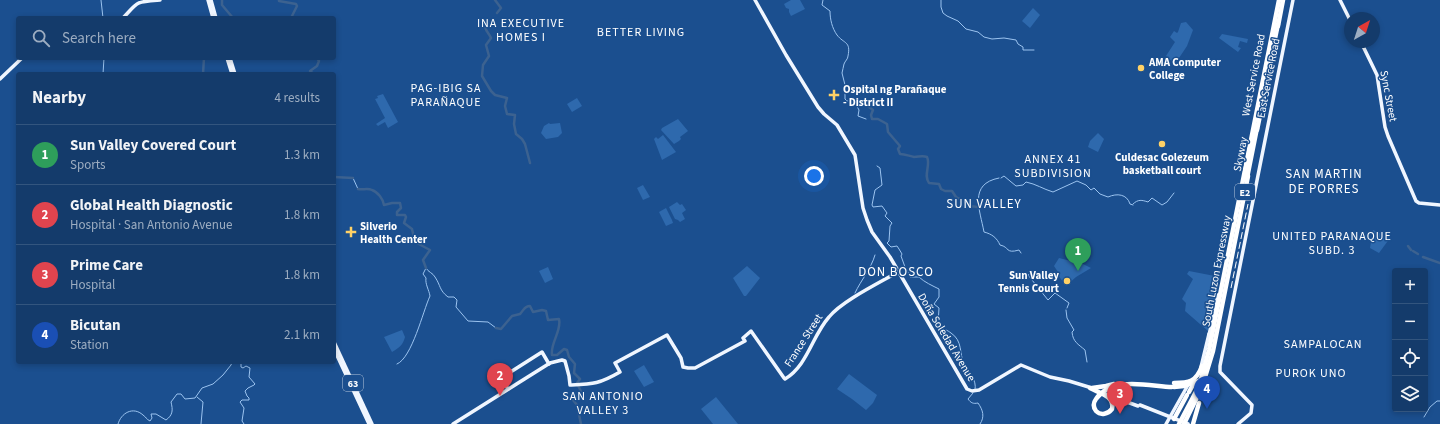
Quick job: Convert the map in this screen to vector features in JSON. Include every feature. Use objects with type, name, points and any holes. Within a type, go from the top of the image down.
[{"type":"highway","name":"Skyway","points":[[1176,421],[1196,398],[1208,366],[1233,250],[1281,0]]},
{"type":"highway","name":"Skyway","points":[[1176,421],[1195,397],[1210,350],[1281,0]]},
{"type":"highway","name":"South Luzon Expressway","points":[[1176,421],[1194,397],[1211,344],[1281,0]]},
{"type":"highway","name":"South Luzon Expressway","points":[[1176,421],[1203,383],[1214,344],[1281,0]]},
{"type":"highway","points":[[1090,388],[1102,390],[1126,381],[1184,386],[1200,380],[1210,369],[1214,358],[1233,260],[1233,250]]},
{"type":"highway","points":[[1090,388],[1110,399],[1113,404],[1111,411],[1105,414],[1099,413],[1095,409],[1094,403],[1098,396],[1113,387],[1129,384],[1173,385],[1189,382],[1195,379],[1200,372],[1207,348],[1219,292],[1223,286]]},
{"type":"highway","points":[[1176,421],[1188,393],[1205,364]]},
{"type":"highway","points":[[1193,424],[1203,383]]},
{"type":"main road","points":[[124,16],[139,2],[160,0]]},
{"type":"main road","points":[[210,0],[214,16]]},
{"type":"main road","name":"Doña Soledad Avenue","points":[[755,0],[786,56],[818,107],[836,124],[850,145],[857,161],[863,208],[872,232],[890,257],[967,389],[973,391],[982,388],[1021,365],[1050,377],[1090,388]]},
{"type":"main road","name":"West Service Road","points":[[1176,421],[1172,413],[1199,370],[1209,335],[1281,0]]},
{"type":"main road","name":"East Service Road","points":[[1238,424],[1251,414],[1252,405],[1220,372],[1220,366],[1293,0]]},
{"type":"main road","points":[[1345,0],[1341,2],[1346,12]]},
{"type":"main road","name":"Sync Street","points":[[1364,48],[1377,75],[1385,127],[1396,156],[1417,202],[1440,205]]},
{"type":"main road","points":[[0,79],[20,60]]},
{"type":"main road","points":[[227,60],[233,72]]},
{"type":"main road","points":[[230,60],[234,72]]},
{"type":"main road","name":"France Street","points":[[548,364],[562,360],[565,361],[570,385],[589,385],[600,382],[620,372],[616,363],[667,335],[681,358],[683,367],[696,368],[744,339],[751,331],[784,379],[798,369],[823,325],[831,314],[851,300],[898,272]]},
{"type":"main road","name":"63","points":[[336,346],[371,424]]},
{"type":"main road","points":[[453,424],[548,364],[542,352],[501,378],[508,389]]},
{"type":"main road","name":"63","points":[[336,353],[371,424]]},
{"type":"main road","points":[[1102,390],[1176,421],[1188,424]]},
{"type":"main road","name":"West Service Road","points":[[1176,421],[1178,402]]},
{"type":"main road","points":[[1139,406],[1176,421]]},
{"type":"main road","points":[[1163,415],[1172,413]]},
{"type":"main road","name":"West Service Road","points":[[1167,424],[1176,421]]},
{"type":"shaded area","points":[[791,0],[800,0],[805,9],[791,16],[789,9],[786,8],[784,4]]},
{"type":"shaded area","points":[[1033,8],[1040,15],[1030,28],[1022,21]]},
{"type":"shaded area","points":[[1186,22],[1193,30],[1187,46],[1175,64],[1166,56],[1175,42],[1170,37],[1174,31],[1177,33],[1178,32],[1181,23]]},
{"type":"shaded area","points":[[1222,34],[1248,39],[1247,43],[1240,41],[1238,47],[1241,48],[1238,52],[1219,38]]},
{"type":"shaded area","points":[[383,94],[398,122],[388,128],[385,122],[378,126],[376,124],[385,118],[375,99],[378,98],[377,96]]},
{"type":"shaded area","points":[[577,98],[582,106],[572,112],[567,104]]},
{"type":"shaded area","points":[[678,119],[688,131],[680,137],[681,139],[679,141],[674,144],[661,130]]},
{"type":"shaded area","points":[[549,123],[560,123],[562,133],[558,137],[546,139],[541,133],[544,126]]},
{"type":"shaded area","points":[[1098,133],[1104,139],[1098,152],[1088,147],[1090,141]]},
{"type":"shaded area","points":[[663,135],[676,152],[662,160],[654,139],[656,137],[658,139]]},
{"type":"shaded area","points":[[643,185],[650,197],[643,200],[637,188]]},
{"type":"shaded area","points":[[677,202],[680,205],[682,204],[686,210],[682,213],[685,219],[680,222],[675,219],[669,207]]},
{"type":"shaded area","points":[[666,208],[673,223],[666,226],[659,212]]},
{"type":"shaded area","points":[[1373,230],[1390,238],[1379,253],[1370,248]]},
{"type":"shaded area","points":[[1059,258],[1083,264],[1091,268],[1076,277],[1066,286],[1058,275],[1058,272],[1054,266]]},
{"type":"shaded area","points":[[747,266],[760,278],[746,296],[744,296],[733,278]]},
{"type":"shaded area","points":[[548,267],[553,279],[545,283],[539,271]]},
{"type":"shaded area","points":[[1189,271],[1220,277],[1208,331],[1185,311],[1186,303],[1182,299],[1193,279],[1187,274]]},
{"type":"shaded area","points":[[402,330],[405,337],[403,342],[399,348],[392,352],[384,337]]},
{"type":"shaded area","points":[[644,365],[654,382],[644,387],[634,371]]},
{"type":"shaded area","points":[[849,374],[877,395],[873,403],[866,410],[837,389]]},
{"type":"shaded area","points":[[716,397],[738,424],[713,424],[701,409]]},
{"type":"waterway","points":[[101,0],[103,16]]},
{"type":"waterway","points":[[222,0],[222,5],[231,16]]},
{"type":"waterway","points":[[279,0],[296,4],[297,6],[292,16]]},
{"type":"waterway","points":[[495,0],[501,8],[497,13]]},
{"type":"waterway","points":[[823,0],[822,5],[830,11],[830,17],[835,32],[848,45],[849,48],[848,57],[844,64],[842,73],[845,85],[845,99],[847,101],[854,101],[859,110],[858,116],[866,119]]},
{"type":"waterway","points":[[941,0],[943,13],[958,21],[966,29],[978,32],[984,37],[992,39],[1004,38],[1016,40],[1018,44],[1023,47],[1023,50],[1034,50]]},
{"type":"waterway","points":[[488,21],[486,24],[486,30],[491,38],[486,45],[489,56],[483,65],[482,76],[495,95],[507,98],[505,106],[507,114],[515,115],[514,124],[516,134],[525,144],[530,163]]},
{"type":"waterway","points":[[103,72],[104,60]]},
{"type":"waterway","points":[[203,72],[204,60]]},
{"type":"waterway","points":[[311,72],[310,71],[317,66],[318,60]]},
{"type":"waterway","points":[[854,101],[865,104],[873,110],[871,115],[872,119],[878,119],[887,124],[888,132],[900,146],[898,149],[900,154],[914,157],[927,157],[927,180],[929,183],[939,184],[941,189],[945,191],[952,191],[956,197],[969,206],[978,207]]},
{"type":"waterway","points":[[877,166],[880,168],[882,185],[875,190],[872,205],[873,207],[882,206],[887,213],[885,216],[892,223],[890,226],[889,241],[887,243],[891,247],[897,246],[902,254],[901,256],[905,267]]},
{"type":"waterway","points":[[1001,178],[1004,176],[1016,186],[1023,185],[1026,182],[1053,192],[1077,181],[1086,185],[1091,190],[1094,188],[1100,194],[1108,197],[1115,195],[1124,196],[1130,204],[1133,205]]},
{"type":"waterway","points":[[336,177],[353,178]]},
{"type":"waterway","points":[[353,178],[358,189]]},
{"type":"waterway","points":[[999,178],[989,181],[983,186],[978,199],[984,232],[994,237],[1000,245],[1009,251],[1019,250],[1021,253]]},
{"type":"waterway","points":[[358,189],[369,189],[376,192],[383,200],[384,205],[400,203],[401,208],[397,212],[397,215],[405,215],[406,217],[404,223],[412,229],[415,242],[430,250],[423,260],[426,268]]},
{"type":"waterway","points":[[1133,204],[1140,200],[1148,202],[1152,198],[1162,205],[1167,202],[1174,193]]},
{"type":"waterway","points":[[1408,246],[1411,250]]},
{"type":"waterway","points":[[1413,251],[1418,254]]},
{"type":"waterway","points":[[855,293],[875,255]]},
{"type":"waterway","points":[[1423,257],[1440,263]]},
{"type":"waterway","points":[[397,364],[408,353],[430,296],[426,278],[423,274],[426,268],[437,280],[445,294],[448,297],[454,297],[457,300],[456,307],[468,321],[488,322],[496,328]]},
{"type":"waterway","points":[[906,268],[910,277],[919,277],[939,289],[939,297],[934,304],[939,308],[939,330],[948,331],[955,336],[959,343],[962,360],[975,383],[975,390]]},
{"type":"waterway","points":[[1031,272],[1028,275],[1048,300],[1055,293],[1069,303],[1067,308]]},
{"type":"waterway","points":[[496,328],[501,329],[512,316],[520,314],[525,307],[528,306],[530,306],[533,312],[542,310],[546,311],[548,320],[559,319],[559,328],[553,346],[552,355],[557,355],[564,349],[567,350],[569,357],[575,364],[574,373],[580,379],[577,383],[581,393],[573,400],[577,405],[581,424]]},
{"type":"waterway","points":[[1066,310],[1067,318],[1074,330],[1072,332],[1073,338],[1085,350],[1087,362]]},
{"type":"waterway","points":[[118,424],[122,417],[131,411],[139,412],[150,421],[152,418],[151,414],[156,414],[166,420],[171,414],[171,402],[177,394],[181,394],[185,399],[195,398],[202,388],[213,384],[223,375],[231,364]]},
{"type":"waterway","points":[[241,364],[241,367],[243,368],[246,366],[250,368],[249,377],[255,384],[245,391],[249,400],[242,400],[240,402],[244,408],[242,421],[244,424]]},
{"type":"waterway","points":[[973,393],[968,399],[972,403],[978,403],[981,408],[983,416],[980,424]]},
{"type":"waterway","points":[[197,397],[203,402],[201,424]]},
{"type":"waterway","points":[[1424,417],[1430,407],[1437,401],[1440,401]]},
{"type":"railway","points":[[1231,288],[1248,204]]},
{"type":"place","name":"AMA Computer College","points":[[1141,68]]},
{"type":"place","name":"Ospital ng Parañaque - District II","points":[[834,95]]},
{"type":"place","name":"Culdesac Golezeum basketball court","points":[[1162,144]]},
{"type":"place","name":"Silverio Health Center","points":[[351,232]]},
{"type":"place","name":"Sun Valley Covered Court","points":[[1078,271]]},
{"type":"place","name":"Sun Valley Tennis Court","points":[[1067,281]]},
{"type":"place","name":"Global Health Diagnostic","points":[[500,396]]},
{"type":"place","name":"Bicutan","points":[[1207,409]]},
{"type":"place","name":"Prime Care","points":[[1120,414]]},
{"type":"district","name":"INA EXECUTIVE HOMES I","points":[[521,30]]},
{"type":"district","name":"BETTER LIVING","points":[[641,32]]},
{"type":"district","name":"PAG-IBIG SA PARAÑAQUE","points":[[446,95]]},
{"type":"district","name":"ANNEX 41 SUBDIVISION","points":[[1053,166]]},
{"type":"district","name":"SAN MARTIN DE PORRES","points":[[1324,180]]},
{"type":"district","name":"SUN VALLEY","points":[[984,203]]},
{"type":"district","name":"UNITED PARANAQUE SUBD. 3","points":[[1332,243]]},
{"type":"district","name":"DON BOSCO","points":[[896,271]]},
{"type":"district","name":"SAMPALOCAN","points":[[1323,344]]},
{"type":"district","name":"PUROK UNO","points":[[1311,373]]},
{"type":"district","name":"SAN ANTONIO VALLEY 3","points":[[603,403]]}]
